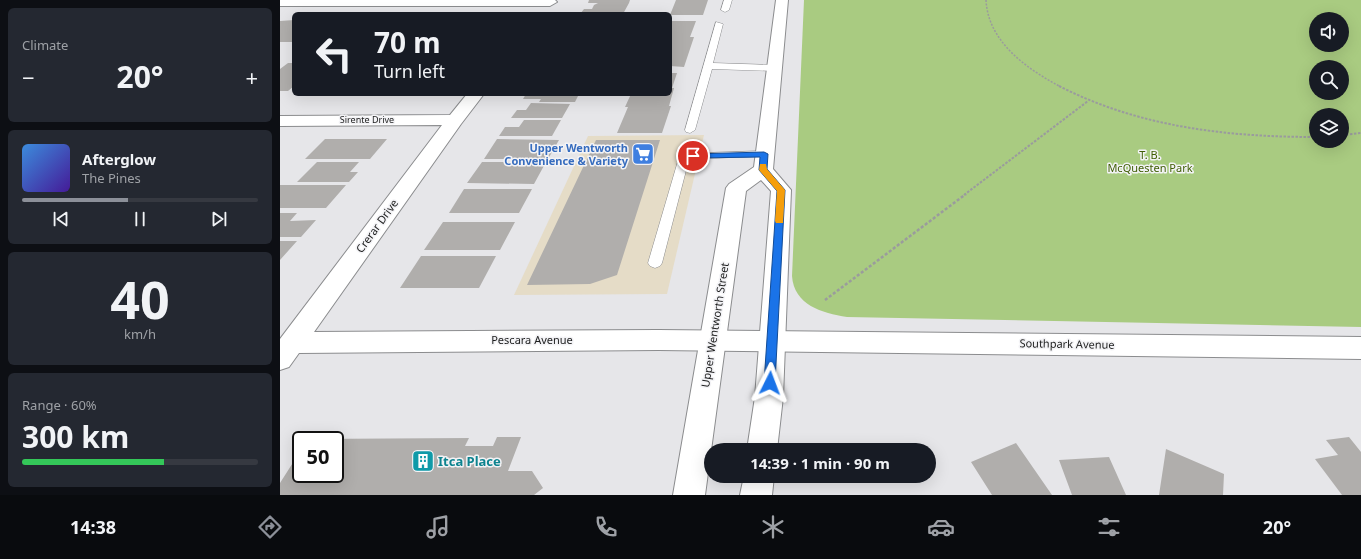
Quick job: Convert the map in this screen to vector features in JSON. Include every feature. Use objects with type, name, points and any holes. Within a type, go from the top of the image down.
[{"type":"street","points":[[763,443],[769,397],[781,190],[763,162],[782,0]]},
{"type":"street","points":[[280,2],[551,1]]},
{"type":"street","points":[[542,12],[551,1]]},
{"type":"street","name":"Crerar Drive","points":[[286,351],[454,120],[474,96]]},
{"type":"street","name":"Sirente Drive","points":[[280,121],[454,120]]},
{"type":"street","name":"Upper Wentworth Street","points":[[689,495],[736,188],[763,162]]},
{"type":"street","name":"Pescara Avenue","points":[[286,351],[712,340],[772,341]]},
{"type":"street","name":"Southpark Avenue","points":[[772,341],[1361,348]]},
{"type":"street","points":[[756,495],[758,483]]},
{"type":"lane","points":[[725,10],[728,0]]},
{"type":"lane","points":[[690,130],[719,24]]},
{"type":"lane","points":[[708,66],[775,68]]},
{"type":"lane","points":[[655,263],[684,156],[763,162]]},
{"type":"path","points":[[986,0],[989,21],[998,38],[1009,50],[1024,64],[1046,79],[1088,101],[1129,116],[1218,133],[1256,136],[1309,137]]},
{"type":"path","points":[[825,300],[1088,101]]},
{"type":"path","points":[[1349,134],[1361,133]]},
{"type":"shaded area","points":[[704,135],[667,294],[514,295],[588,136]]},
{"type":"green space","name":"T. B. McQuesten Park","points":[[804,0],[1361,0],[1361,327],[847,317],[828,313],[811,306],[798,294],[794,286],[792,276]]},
{"type":"building","points":[[589,0],[630,0],[629,3],[588,3]]},
{"type":"building","points":[[676,0],[708,0],[703,15],[672,15],[671,12]]},
{"type":"building","points":[[598,3],[629,3],[624,12],[582,12],[584,9],[592,9],[594,5]]},
{"type":"building","points":[[292,20],[292,42],[280,42],[280,21]]},
{"type":"building","points":[[672,21],[696,21],[690,37],[694,37],[684,67],[672,66]]},
{"type":"building","points":[[288,63],[292,63],[292,88],[288,91],[280,91],[280,69]]},
{"type":"building","points":[[672,73],[677,73],[672,88]]},
{"type":"building","points":[[525,96],[578,96],[575,102],[539,102],[541,99],[523,99]]},
{"type":"building","points":[[630,96],[672,96],[669,106],[671,106],[662,133],[617,133],[628,107],[625,107]]},
{"type":"building","points":[[531,103],[570,104],[562,118],[511,118],[517,110],[526,110]]},
{"type":"building","points":[[524,120],[561,120],[552,136],[499,136],[505,127],[519,127]]},
{"type":"building","points":[[325,139],[387,139],[370,159],[305,159]]},
{"type":"building","points":[[497,139],[559,140],[548,159],[484,159]]},
{"type":"building","points":[[596,140],[660,140],[617,275],[590,284],[527,285]]},
{"type":"building","points":[[317,162],[359,162],[350,172],[358,172],[349,182],[297,182]]},
{"type":"building","points":[[482,162],[546,162],[534,184],[467,183]]},
{"type":"building","points":[[280,185],[346,185],[326,208],[280,208]]},
{"type":"building","points":[[464,189],[532,189],[519,213],[449,213]]},
{"type":"building","points":[[280,213],[297,213],[290,221],[316,220],[301,237],[280,237]]},
{"type":"building","points":[[443,222],[515,222],[500,250],[424,250]]},
{"type":"building","points":[[280,241],[297,241],[280,260]]},
{"type":"building","points":[[421,256],[496,256],[479,288],[400,288]]},
{"type":"building","name":"Itca Place","points":[[497,437],[521,437],[508,471],[532,471],[543,488],[534,495],[280,495],[280,483],[292,464],[292,483],[344,483],[344,439],[469,438],[465,446],[493,446]]},
{"type":"building","points":[[1349,437],[1361,452],[1361,495],[1342,495],[1315,459],[1338,455],[1326,440]]},
{"type":"building","points":[[1016,443],[1052,495],[992,495],[971,462]]},
{"type":"building","points":[[1166,449],[1224,474],[1223,495],[1159,495]]},
{"type":"building","points":[[1109,457],[1126,495],[1072,495],[1059,460]]},
{"type":"slow traffic","points":[[763,166],[763,170],[781,190],[779,221]]},
{"type":"place","name":"Upper Wentworth Convenience & Variety","points":[[643,154]]},
{"type":"place","name":"Itca Place","points":[[423,461]]},
{"type":"route","points":[[693,156],[764,154],[763,170],[781,190],[770,383]]}]
